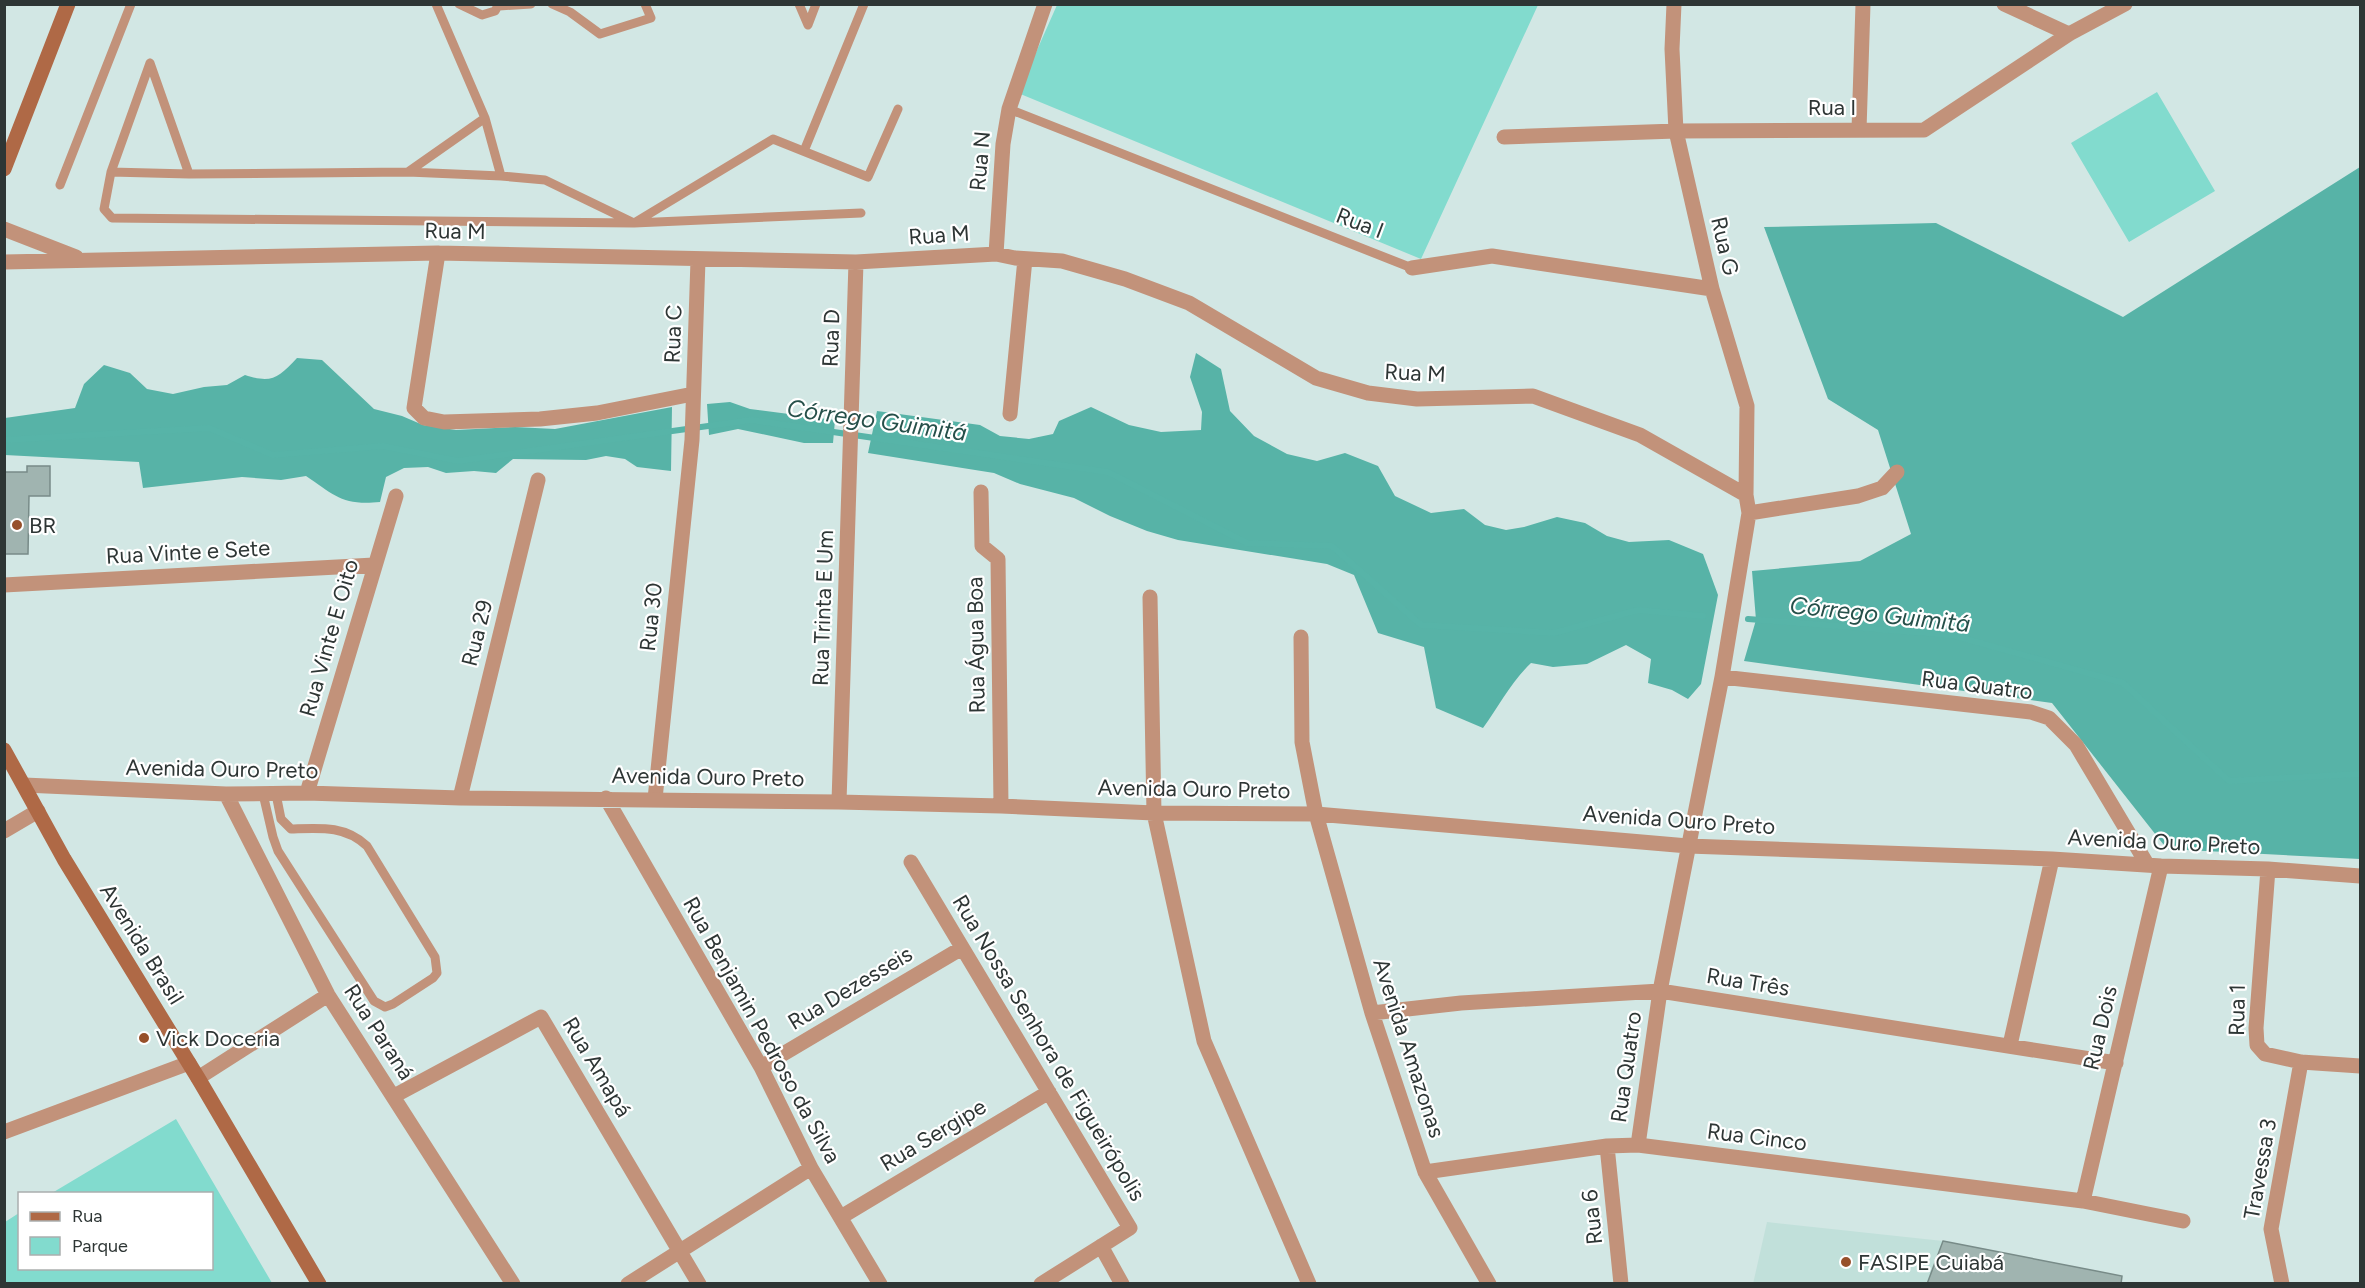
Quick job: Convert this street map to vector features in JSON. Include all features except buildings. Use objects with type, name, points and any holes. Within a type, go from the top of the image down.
[{"type":"main road","points":[[4,169],[65,5]]},
{"type":"main road","points":[[4,155],[16,136]]},
{"type":"main road","name":"Avenida Brasil","points":[[4,750],[64,860],[189,1063],[319,1284]]},
{"type":"street","name":"Rua N","points":[[996,254],[1003,144],[1009,109],[1045,4]]},
{"type":"street","name":"Rua G","points":[[1674,4],[1672,49],[1676,131],[1712,289],[1747,406],[1746,495]]},
{"type":"street","points":[[1859,130],[1863,4]]},
{"type":"street","points":[[2004,4],[2069,34]]},
{"type":"street","name":"Rua I","points":[[1504,137],[1676,131],[1924,130],[2069,34],[2125,4]]},
{"type":"street","points":[[4,229],[82,259]]},
{"type":"street","points":[[438,253],[414,408],[424,418],[444,422],[540,419],[693,402]]},
{"type":"street","name":"Rua M","points":[[4,262],[438,253],[856,262],[996,254],[1025,259],[1062,261],[1125,279],[1189,303],[1316,378],[1368,393],[1417,399],[1533,396],[1640,435],[1746,495]]},
{"type":"street","name":"Rua I","points":[[1412,268],[1492,256],[1712,289]]},
{"type":"street","points":[[1010,414],[1025,259]]},
{"type":"street","name":"Rua C","points":[[692,440],[698,260]]},
{"type":"street","name":"Rua D","points":[[851,415],[856,262]]},
{"type":"street","name":"Rua Trinta E Um","points":[[839,802],[851,415]]},
{"type":"street","name":"Rua 30","points":[[655,799],[692,440]]},
{"type":"street","points":[[1749,513],[1858,496],[1881,488],[1897,472]]},
{"type":"street","name":"Rua 29","points":[[460,798],[538,480]]},
{"type":"street","name":"Rua Água Boa","points":[[981,492],[982,546],[998,559],[1001,806]]},
{"type":"street","name":"Rua Quatro","points":[[1638,1145],[1660,991],[1722,677],[1749,513],[1746,495]]},
{"type":"street","name":"Rua Vinte E Oito","points":[[307,793],[396,496]]},
{"type":"street","name":"Rua Vinte e Sete","points":[[4,585],[374,565]]},
{"type":"street","points":[[1150,597],[1154,813],[1204,1041],[1309,1284]]},
{"type":"street","name":"Avenida Amazonas","points":[[1301,638],[1302,742],[1316,814],[1372,1013],[1425,1172],[1489,1284]]},
{"type":"street","name":"Rua Quatro","points":[[1722,677],[2031,712],[2049,718],[2076,745],[2154,865]]},
{"type":"street","name":"Avenida Ouro Preto","points":[[24,785],[226,794],[307,793],[460,798],[839,802],[1154,813],[1316,814],[1688,846],[2052,859],[2268,869],[2361,876]]},
{"type":"street","name":"Rua Paraná","points":[[226,794],[328,995],[513,1284]]},
{"type":"street","name":"Rua Benjamin Pedroso da Silva","points":[[606,798],[761,1067],[811,1168],[880,1284]]},
{"type":"street","points":[[4,831],[38,811]]},
{"type":"street","points":[[2010,1045],[2052,859]]},
{"type":"street","name":"Rua Nossa Senhora de Figueirópolis","points":[[911,862],[1131,1228],[1041,1284]]},
{"type":"street","name":"Rua Dois","points":[[2084,1201],[2116,1063],[2154,865]]},
{"type":"street","name":"Rua 1","points":[[2268,869],[2256,1029],[2258,1045],[2265,1054],[2301,1062],[2361,1066]]},
{"type":"street","name":"Rua Dezesseis","points":[[761,1067],[962,948]]},
{"type":"street","name":"Rua Três","points":[[1372,1013],[1461,1003],[1660,991],[2116,1063]]},
{"type":"street","points":[[198,1078],[328,995]]},
{"type":"street","name":"Rua Amapá","points":[[394,1096],[541,1017],[699,1284]]},
{"type":"street","name":"Travessa 3","points":[[2282,1284],[2271,1229],[2301,1062]]},
{"type":"street","points":[[4,1132],[189,1063]]},
{"type":"street","name":"Rua Sergipe","points":[[841,1217],[1049,1092]]},
{"type":"street","name":"Rua Cinco","points":[[1425,1172],[1608,1146],[1638,1145],[2084,1201],[2183,1221]]},
{"type":"street","name":"Rua 6","points":[[1608,1146],[1621,1284]]},
{"type":"street","points":[[628,1284],[811,1168]]},
{"type":"street","points":[[1101,1246],[1122,1284]]},
{"type":"lane","points":[[60,184],[131,4]]},
{"type":"lane","points":[[436,4],[484,118],[501,176]]},
{"type":"lane","points":[[459,4],[482,15],[490,14],[499,5],[531,4]]},
{"type":"lane","points":[[552,4],[570,12],[600,34],[651,18],[645,4]]},
{"type":"lane","points":[[799,4],[807,25],[816,4]]},
{"type":"lane","points":[[804,151],[864,4]]},
{"type":"lane","points":[[189,174],[150,63],[111,172],[104,209],[112,218],[634,223],[861,213]]},
{"type":"lane","points":[[634,223],[773,139],[868,177],[898,109]]},
{"type":"lane","name":"Rua I","points":[[1009,109],[1412,268]]},
{"type":"lane","points":[[408,172],[484,118]]},
{"type":"lane","points":[[111,172],[189,174],[408,172],[545,180],[634,223]]},
{"type":"lane","points":[[270,794],[281,819],[291,829],[326,828],[346,831],[358,837],[367,846],[435,957],[437,973],[433,978],[393,1004],[385,1006],[374,1001],[278,851],[273,837],[270,794]]},
{"type":"shaded area","name":"FASIPE Cuiabá","points":[[1767,1222],[1943,1241],[1927,1283],[1753,1284]]},
{"type":"green space","points":[[1057,5],[1538,5],[1421,259],[1018,93]]},
{"type":"green space","points":[[2157,92],[2215,191],[2129,242],[2071,143]]},
{"type":"green space","points":[[2360,167],[2360,859],[2167,849],[2052,703],[1744,661],[1756,620],[1752,571],[1860,561],[1911,534],[1878,430],[1828,399],[1764,227],[1936,223],[2123,317]]},
{"type":"green space","points":[[1196,353],[1221,369],[1230,411],[1254,436],[1287,454],[1317,461],[1345,453],[1378,466],[1395,496],[1431,513],[1464,509],[1485,525],[1506,530],[1557,517],[1585,523],[1607,536],[1629,542],[1669,540],[1703,554],[1718,595],[1701,684],[1688,699],[1672,690],[1648,683],[1651,659],[1626,645],[1587,664],[1553,667],[1531,663],[1511,686],[1483,728],[1436,708],[1424,647],[1378,633],[1354,575],[1327,564],[1178,540],[1147,531],[1074,498],[1020,484],[994,473],[868,453],[877,411],[980,425],[1000,436],[1029,439],[1053,434],[1059,421],[1091,407],[1129,425],[1161,432],[1201,430],[1202,412],[1190,377]]},
{"type":"green space","points":[[297,358],[322,360],[374,409],[402,416],[423,425],[456,430],[515,427],[555,429],[672,407],[671,471],[637,467],[625,459],[606,456],[586,460],[513,459],[496,473],[474,471],[446,473],[428,467],[404,468],[386,477],[380,502],[367,503],[340,498],[306,476],[281,480],[242,477],[143,488],[139,462],[5,455],[5,418],[75,408],[84,384],[104,365],[130,373],[147,389],[173,394],[204,387],[227,385],[245,375],[268,379],[279,375]]},
{"type":"green space","points":[[730,402],[750,409],[835,420],[833,443],[804,443],[738,429],[709,435],[707,404]]},
{"type":"green space","points":[[176,1119],[272,1283],[5,1283],[5,1222],[18,1214],[18,1270],[213,1270],[213,1192],[54,1192]]},
{"type":"waterway","name":"Córrego Guimitá","points":[[4,440],[209,428],[273,455],[383,446],[458,461],[751,420],[1108,472],[1247,543],[1332,546],[1421,625],[1554,633],[1638,610],[1703,616]]},
{"type":"waterway","name":"Córrego Guimitá","points":[[1748,619],[1952,635],[2123,683],[2229,781],[2360,774]]},
{"type":"place","name":"BR","points":[[17,525]]},
{"type":"place","name":"Vick Doceria","points":[[144,1038]]},
{"type":"place","name":"FASIPE Cuiabá","points":[[1846,1262]]}]
